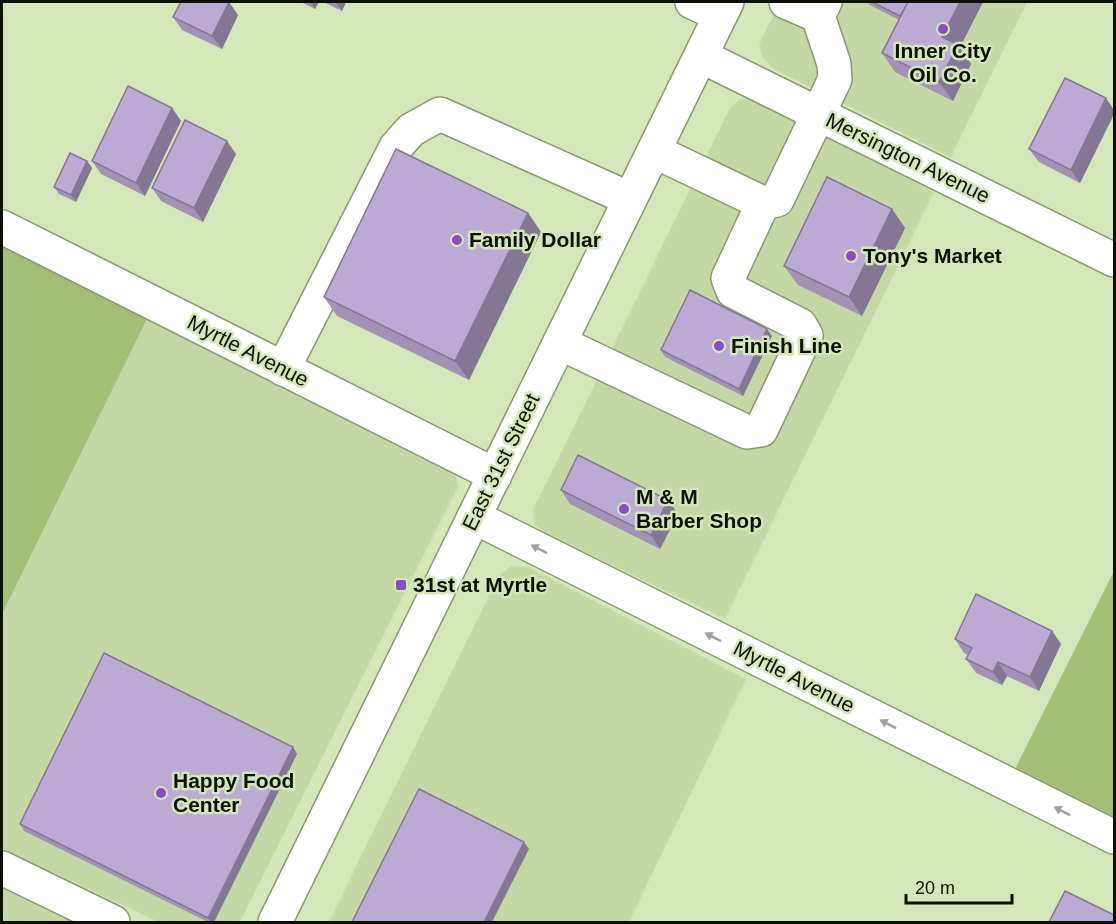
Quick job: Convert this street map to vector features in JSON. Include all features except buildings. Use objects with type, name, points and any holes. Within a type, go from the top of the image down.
[{"type":"street","points":[[654,151],[763,203],[777,200],[835,79],[822,9],[786,2]]},
{"type":"street","name":"East 31st Street","points":[[275,922],[701,56],[713,6]]},
{"type":"street","name":"Mersington Avenue","points":[[701,56],[1114,260]]},
{"type":"street","points":[[283,369],[396,147],[411,130],[440,114],[630,200]]},
{"type":"street","points":[[560,343],[747,432],[761,430],[806,335],[800,325],[734,291],[728,278],[763,203]]},
{"type":"street","name":"Myrtle Avenue","points":[[2,227],[495,475]]},
{"type":"street","name":"Myrtle Avenue","points":[[474,517],[1114,837]]},
{"type":"street","points":[[2,868],[113,922]]},
{"type":"shaded area","points":[[780,2],[1027,2],[951,157],[774,69],[763,58],[759,45]]},
{"type":"shaded area","points":[[740,99],[753,100],[934,192],[725,619],[547,534],[534,524],[533,510],[730,108]]},
{"type":"shaded area","points":[[2,244],[148,317],[2,614]]},
{"type":"shaded area","points":[[148,317],[447,468],[456,476],[458,487],[240,922],[159,922],[2,848],[2,614]]},
{"type":"shaded area","points":[[511,566],[528,567],[746,679],[629,922],[329,922],[498,577]]},
{"type":"shaded area","points":[[1114,571],[1114,820],[1015,769]]},
{"type":"shaded area","points":[[2,888],[73,922],[2,922]]},
{"type":"place","name":"Inner City Oil Co.","points":[[943,29]]},
{"type":"place","name":"Family Dollar","points":[[457,240]]},
{"type":"place","name":"Tony's Market","points":[[851,256]]},
{"type":"place","name":"Finish Line","points":[[719,346]]},
{"type":"place","name":"M & M Barber Shop","points":[[624,509]]},
{"type":"place","name":"31st at Myrtle","points":[[401,585]]},
{"type":"place","name":"Happy Food Center","points":[[161,793]]}]
